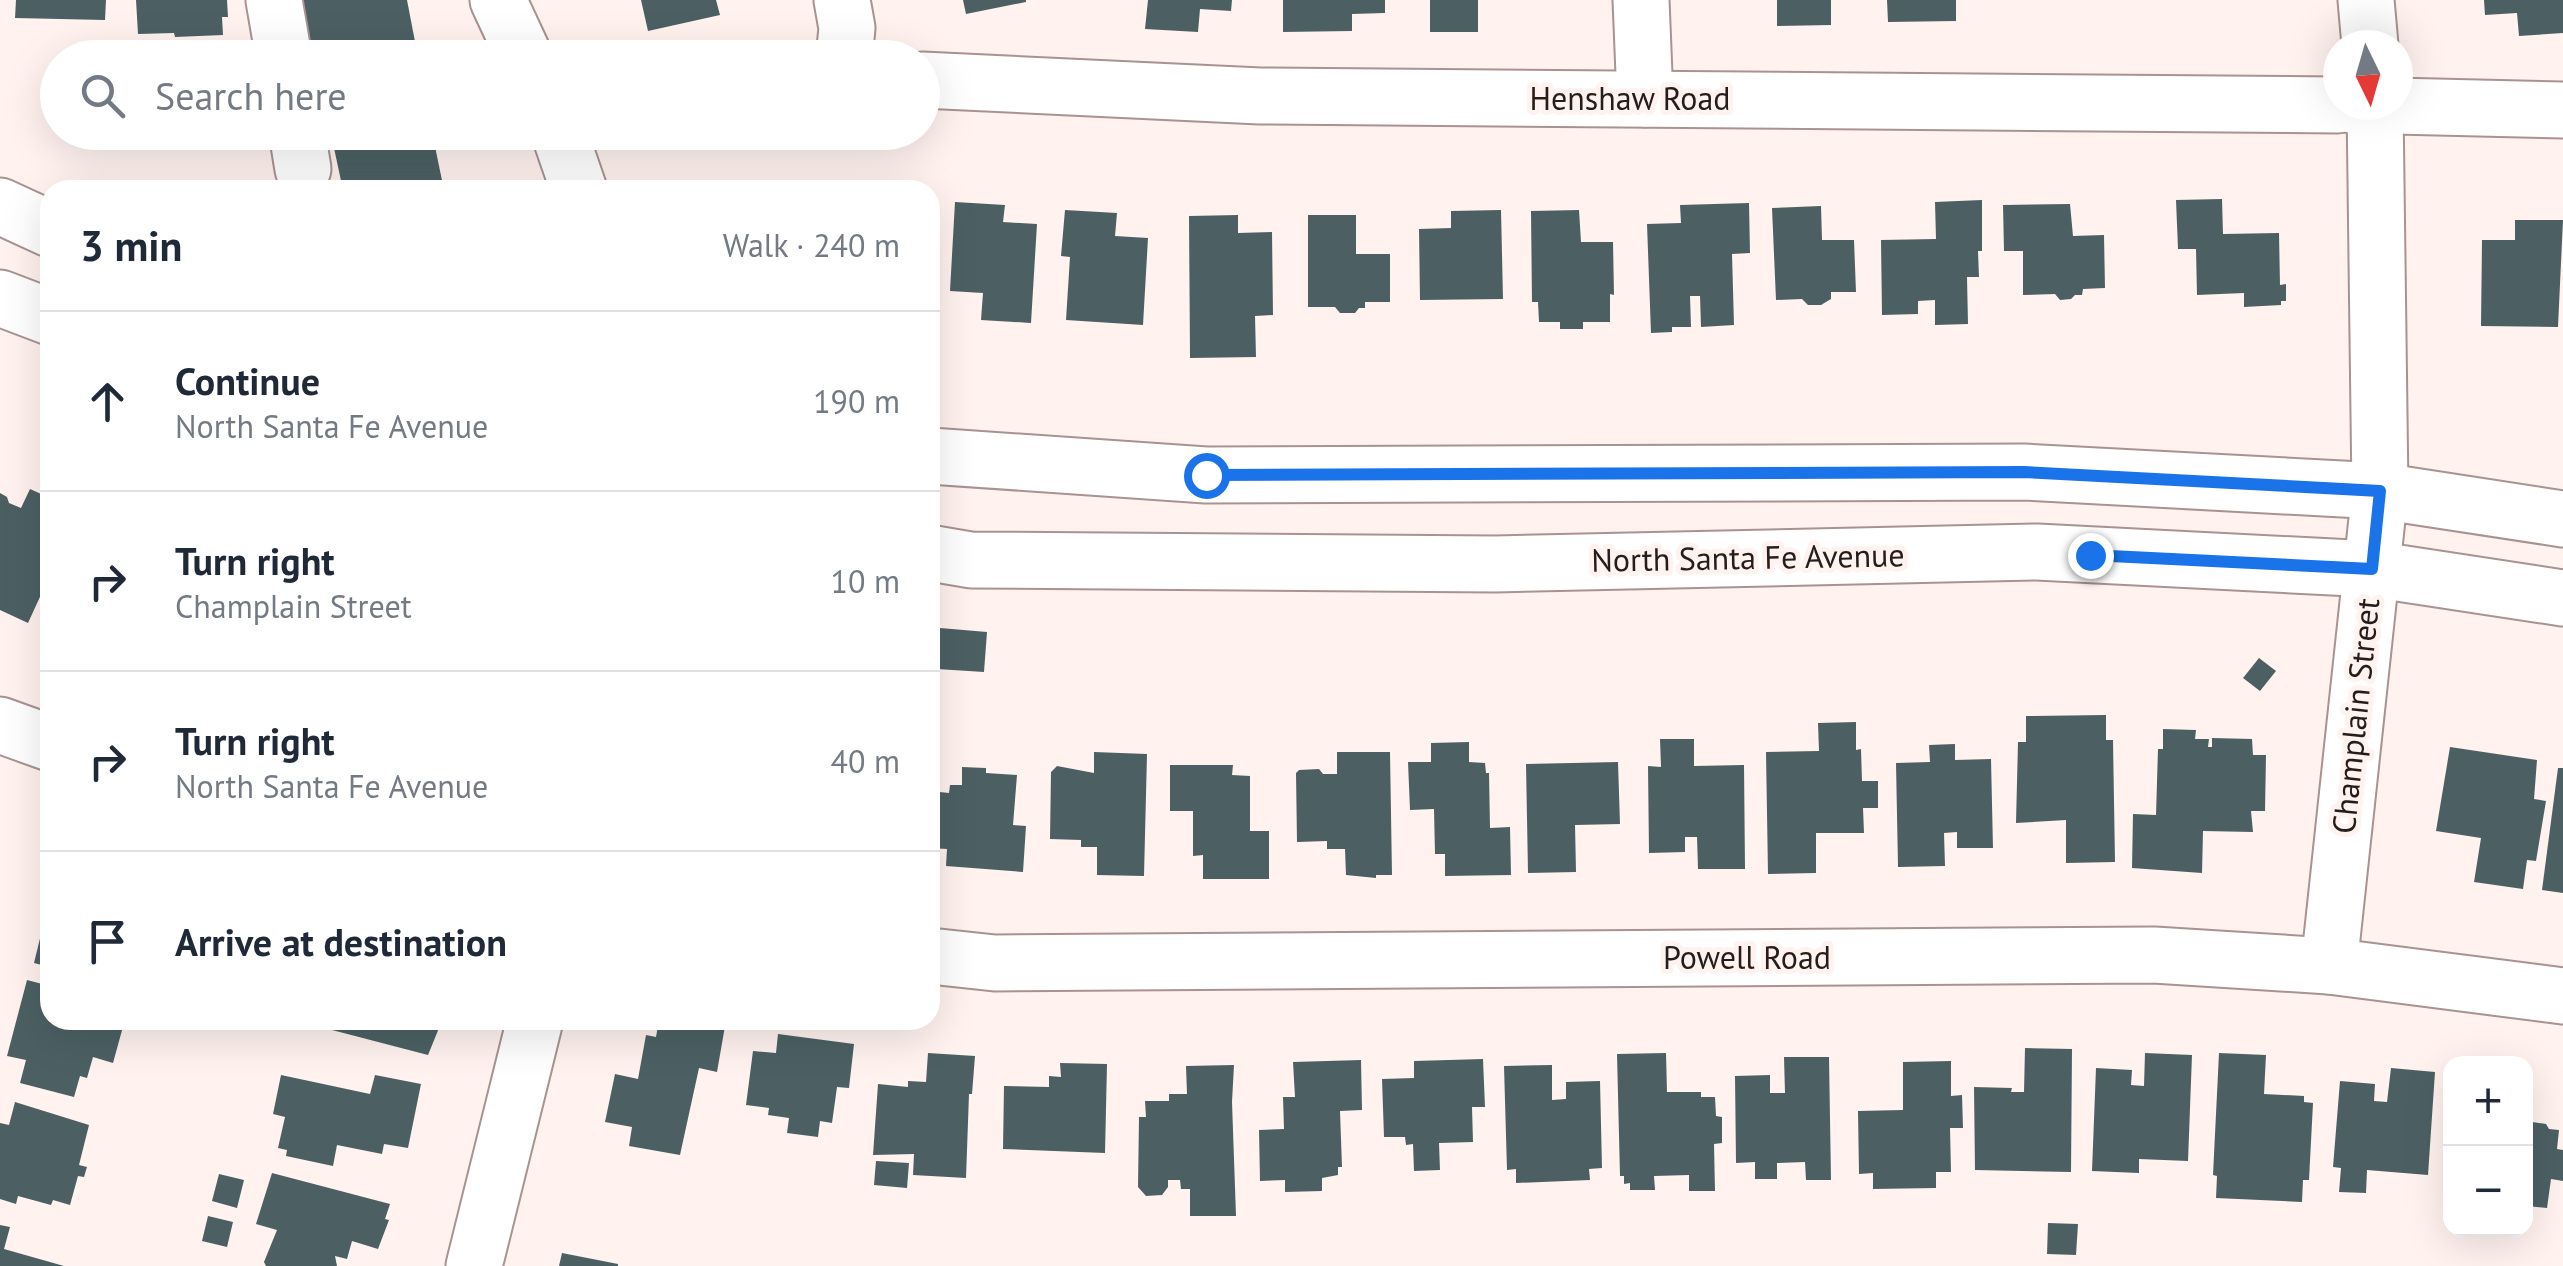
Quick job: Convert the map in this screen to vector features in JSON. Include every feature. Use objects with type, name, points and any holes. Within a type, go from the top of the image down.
[{"type":"street","points":[[274,0],[281,40]]},
{"type":"street","points":[[498,0],[517,40]]},
{"type":"street","points":[[842,0],[846,40]]},
{"type":"street","points":[[1641,0],[1645,99]]},
{"type":"street","points":[[2366,0],[2369,30]]},
{"type":"street","name":"Henshaw Road","points":[[940,81],[1260,96],[2323,105]]},
{"type":"street","points":[[2413,106],[2563,110]]},
{"type":"street","name":"Champlain Street","points":[[2330,966],[2380,491],[2375,120]]},
{"type":"street","points":[[571,150],[578,180]]},
{"type":"street","points":[[0,206],[40,224]]},
{"type":"street","points":[[0,298],[40,313]]},
{"type":"street","points":[[940,457],[1206,475],[2024,472],[2380,491],[2563,519]]},
{"type":"street","name":"North Santa Fe Avenue","points":[[940,555],[971,560],[1495,564],[2037,552],[2372,569],[2563,598]]},
{"type":"street","points":[[0,725],[40,740]]},
{"type":"street","name":"Powell Road","points":[[940,957],[996,963],[2154,955],[2330,966],[2563,996]]},
{"type":"street","points":[[474,1266],[532,1030]]},
{"type":"building","points":[[16,0],[106,0],[105,20],[15,18]]},
{"type":"building","points":[[136,0],[227,0],[228,17],[222,17],[223,35],[138,34]]},
{"type":"building","points":[[300,0],[407,0],[415,40],[307,40]]},
{"type":"building","points":[[641,0],[716,0],[720,15],[648,31]]},
{"type":"building","points":[[963,0],[1026,0],[1026,2],[966,14]]},
{"type":"building","points":[[1148,0],[1232,0],[1231,11],[1200,9],[1198,32],[1145,29]]},
{"type":"building","points":[[1283,0],[1385,0],[1385,13],[1352,14],[1352,31],[1283,32]]},
{"type":"building","points":[[1430,0],[1478,0],[1478,32],[1430,32]]},
{"type":"building","points":[[1777,0],[1831,0],[1831,25],[1777,26]]},
{"type":"building","points":[[1887,0],[1956,0],[1956,21],[1888,22]]},
{"type":"building","points":[[2484,0],[2563,0],[2563,33],[2519,36],[2517,13],[2485,15]]},
{"type":"building","points":[[334,150],[436,150],[442,180],[341,180]]},
{"type":"building","points":[[2222,199],[2223,234],[2279,233],[2280,285],[2286,284],[2286,301],[2281,301],[2281,305],[2244,307],[2244,293],[2197,295],[2196,249],[2178,249],[2176,200]]},
{"type":"building","points":[[1982,200],[1979,277],[1967,277],[1968,324],[1935,325],[1935,300],[1918,301],[1918,314],[1882,315],[1881,240],[1936,239],[1935,202]]},
{"type":"building","points":[[955,202],[1005,205],[1003,222],[1037,224],[1031,323],[981,320],[983,293],[950,291]]},
{"type":"building","points":[[1749,203],[1750,253],[1732,254],[1734,325],[1701,327],[1700,296],[1690,296],[1691,327],[1651,333],[1647,224],[1681,223],[1680,205]]},
{"type":"building","points":[[2070,204],[2073,236],[2104,235],[2105,288],[2083,289],[2082,295],[2060,300],[2055,294],[2023,295],[2023,251],[2004,251],[2003,205]]},
{"type":"building","points":[[1821,206],[1822,240],[1854,240],[1856,292],[1831,292],[1831,299],[1821,305],[1808,305],[1802,299],[1776,300],[1772,208]]},
{"type":"building","points":[[1065,210],[1117,213],[1115,236],[1148,238],[1143,325],[1066,320],[1070,257],[1061,256]]},
{"type":"building","points":[[1501,210],[1503,299],[1420,300],[1419,229],[1451,228],[1451,211]]},
{"type":"building","points":[[1579,210],[1581,242],[1613,242],[1610,322],[1583,322],[1583,329],[1560,329],[1560,322],[1539,322],[1538,302],[1532,302],[1531,211]]},
{"type":"building","points":[[1238,215],[1238,233],[1272,232],[1273,315],[1255,316],[1256,357],[1190,358],[1189,216]]},
{"type":"building","points":[[1308,215],[1356,215],[1356,254],[1390,254],[1390,302],[1365,302],[1365,308],[1355,313],[1340,313],[1335,307],[1308,307]]},
{"type":"building","points":[[2515,220],[2563,220],[2558,327],[2481,326],[2482,240],[2515,240]]},
{"type":"building","points":[[30,489],[40,494],[40,597],[28,623],[0,610],[0,493],[21,508]]},
{"type":"building","points":[[940,628],[987,632],[984,672],[940,669]]},
{"type":"building","points":[[2259,658],[2276,671],[2260,691],[2243,678]]},
{"type":"building","points":[[2106,715],[2106,740],[2113,740],[2115,862],[2066,863],[2066,820],[2016,823],[2018,742],[2026,742],[2026,716]]},
{"type":"building","points":[[1856,722],[1862,781],[1878,781],[1878,808],[1863,808],[1864,833],[1816,833],[1816,873],[1768,874],[1766,752],[1819,751],[1818,723]]},
{"type":"building","points":[[2163,729],[2196,730],[2195,739],[2209,739],[2208,747],[2212,747],[2212,738],[2252,739],[2253,755],[2266,755],[2265,811],[2251,811],[2253,832],[2203,831],[2202,873],[2132,868],[2133,814],[2156,815],[2158,749],[2163,749]]},
{"type":"building","points":[[1660,739],[1694,739],[1694,766],[1744,765],[1745,869],[1698,869],[1697,837],[1685,837],[1685,852],[1649,853],[1648,766],[1661,767]]},
{"type":"building","points":[[1469,742],[1469,762],[1485,763],[1489,773],[1490,828],[1510,827],[1511,875],[1445,876],[1445,854],[1435,854],[1434,809],[1410,810],[1408,762],[1431,762],[1431,743]]},
{"type":"building","points":[[1955,744],[1955,760],[1991,759],[1993,848],[1957,848],[1957,832],[1944,833],[1945,866],[1898,867],[1896,763],[1930,762],[1929,745]]},
{"type":"building","points":[[2450,747],[2537,760],[2534,799],[2546,801],[2536,861],[2527,860],[2523,889],[2474,882],[2481,838],[2436,831]]},
{"type":"building","points":[[1094,752],[1147,754],[1144,876],[1097,875],[1097,847],[1081,847],[1081,840],[1050,839],[1051,772],[1057,766],[1094,773]]},
{"type":"building","points":[[1337,752],[1390,752],[1392,875],[1346,875],[1345,849],[1327,849],[1327,841],[1297,842],[1296,773],[1319,769],[1323,774],[1337,774]]},
{"type":"building","points":[[1618,762],[1620,824],[1575,825],[1576,872],[1528,873],[1526,764]]},
{"type":"building","points":[[1170,765],[1233,765],[1232,775],[1250,776],[1250,831],[1269,831],[1269,879],[1203,879],[1203,855],[1193,856],[1193,811],[1170,811]]},
{"type":"building","points":[[962,767],[1017,775],[1013,825],[1026,826],[1023,872],[946,866],[947,849],[940,849],[940,792],[949,793],[950,785],[962,785]]},
{"type":"building","points":[[2558,768],[2563,768],[2563,893],[2542,890]]},
{"type":"building","points":[[40,938],[40,964],[34,963]]},
{"type":"building","points":[[27,980],[40,983],[40,1030],[122,1030],[113,1063],[93,1057],[87,1078],[80,1076],[74,1097],[20,1083],[26,1060],[7,1056]]},
{"type":"building","points":[[332,1030],[438,1030],[428,1055]]},
{"type":"building","points":[[657,1030],[724,1030],[717,1072],[699,1068],[680,1155],[629,1146],[632,1127],[605,1122],[615,1074],[638,1079],[646,1035],[656,1037]]},
{"type":"building","points":[[778,1034],[854,1044],[849,1088],[837,1087],[832,1123],[820,1121],[818,1137],[787,1133],[789,1118],[768,1115],[769,1108],[746,1105],[753,1051],[776,1053]]},
{"type":"building","points":[[2025,1048],[2072,1049],[2071,1172],[1975,1170],[1974,1087],[2024,1092]]},
{"type":"building","points":[[928,1053],[975,1056],[969,1094],[966,1178],[913,1175],[914,1154],[873,1155],[878,1084],[908,1087],[908,1081],[926,1082]]},
{"type":"building","points":[[1666,1053],[1667,1092],[1701,1092],[1701,1097],[1715,1097],[1716,1116],[1722,1117],[1722,1143],[1714,1144],[1715,1191],[1689,1191],[1689,1175],[1654,1176],[1655,1190],[1630,1190],[1630,1183],[1624,1184],[1624,1176],[1620,1176],[1617,1054]]},
{"type":"building","points":[[2145,1053],[2192,1055],[2188,1161],[2139,1159],[2139,1173],[2092,1171],[2096,1068],[2132,1070],[2131,1085],[2144,1086]]},
{"type":"building","points":[[2219,1053],[2266,1055],[2264,1094],[2304,1096],[2304,1102],[2313,1103],[2309,1180],[2303,1180],[2302,1202],[2216,1198],[2217,1176],[2213,1175]]},
{"type":"building","points":[[1784,1057],[1829,1057],[1831,1180],[1806,1180],[1805,1162],[1777,1163],[1777,1179],[1755,1179],[1755,1162],[1736,1163],[1735,1076],[1770,1075],[1770,1093],[1785,1093]]},
{"type":"building","points":[[1483,1059],[1485,1107],[1472,1107],[1473,1142],[1439,1143],[1440,1170],[1414,1171],[1413,1144],[1406,1145],[1405,1137],[1384,1137],[1382,1079],[1414,1078],[1414,1061]]},
{"type":"building","points":[[1361,1060],[1362,1110],[1340,1111],[1342,1167],[1338,1167],[1338,1175],[1322,1178],[1322,1191],[1285,1192],[1285,1180],[1260,1181],[1259,1130],[1284,1129],[1283,1097],[1295,1097],[1293,1062]]},
{"type":"building","points":[[1951,1061],[1951,1096],[1962,1095],[1963,1128],[1950,1128],[1951,1172],[1936,1172],[1936,1188],[1873,1189],[1873,1173],[1859,1174],[1858,1111],[1903,1110],[1903,1062]]},
{"type":"building","points":[[1060,1063],[1107,1064],[1105,1153],[1003,1149],[1004,1086],[1049,1087],[1049,1076],[1061,1077]]},
{"type":"building","points":[[1234,1065],[1236,1216],[1190,1216],[1190,1189],[1181,1189],[1180,1180],[1168,1180],[1162,1195],[1146,1196],[1138,1187],[1139,1117],[1146,1117],[1145,1101],[1169,1101],[1169,1094],[1187,1094],[1186,1066]]},
{"type":"building","points":[[1552,1065],[1552,1100],[1566,1099],[1566,1082],[1600,1081],[1602,1168],[1589,1169],[1590,1180],[1516,1183],[1516,1169],[1507,1170],[1504,1066]]},
{"type":"building","points":[[2391,1068],[2435,1072],[2428,1175],[2367,1170],[2366,1193],[2339,1192],[2341,1168],[2333,1167],[2340,1081],[2375,1084],[2374,1101],[2387,1102]]},
{"type":"building","points":[[281,1075],[370,1094],[375,1075],[421,1084],[408,1148],[384,1144],[382,1154],[337,1145],[333,1166],[286,1156],[287,1150],[278,1148],[285,1117],[273,1114]]},
{"type":"building","points":[[15,1102],[89,1125],[79,1165],[87,1167],[84,1177],[78,1176],[70,1205],[53,1200],[51,1205],[18,1196],[16,1204],[0,1199],[0,1123],[9,1125]]},
{"type":"building","points":[[2533,1122],[2559,1130],[2557,1149],[2563,1150],[2563,1181],[2551,1179],[2547,1208],[2533,1207]]},
{"type":"building","points":[[876,1161],[909,1163],[907,1188],[874,1185]]},
{"type":"building","points":[[272,1173],[390,1204],[385,1219],[389,1220],[378,1249],[352,1241],[347,1259],[335,1256],[337,1266],[266,1266],[264,1262],[277,1230],[256,1224]]},
{"type":"building","points":[[219,1174],[244,1180],[237,1208],[212,1201]]},
{"type":"building","points":[[208,1216],[233,1222],[227,1247],[202,1241]]},
{"type":"building","points":[[2048,1223],[2078,1224],[2076,1255],[2047,1254]]},
{"type":"building","points":[[0,1225],[10,1227],[4,1249],[64,1266],[0,1266]]},
{"type":"building","points":[[562,1253],[618,1264],[618,1266],[559,1266]]},
{"type":"route","points":[[1206,475],[2024,472],[2380,491],[2372,569],[2090,555]]}]
